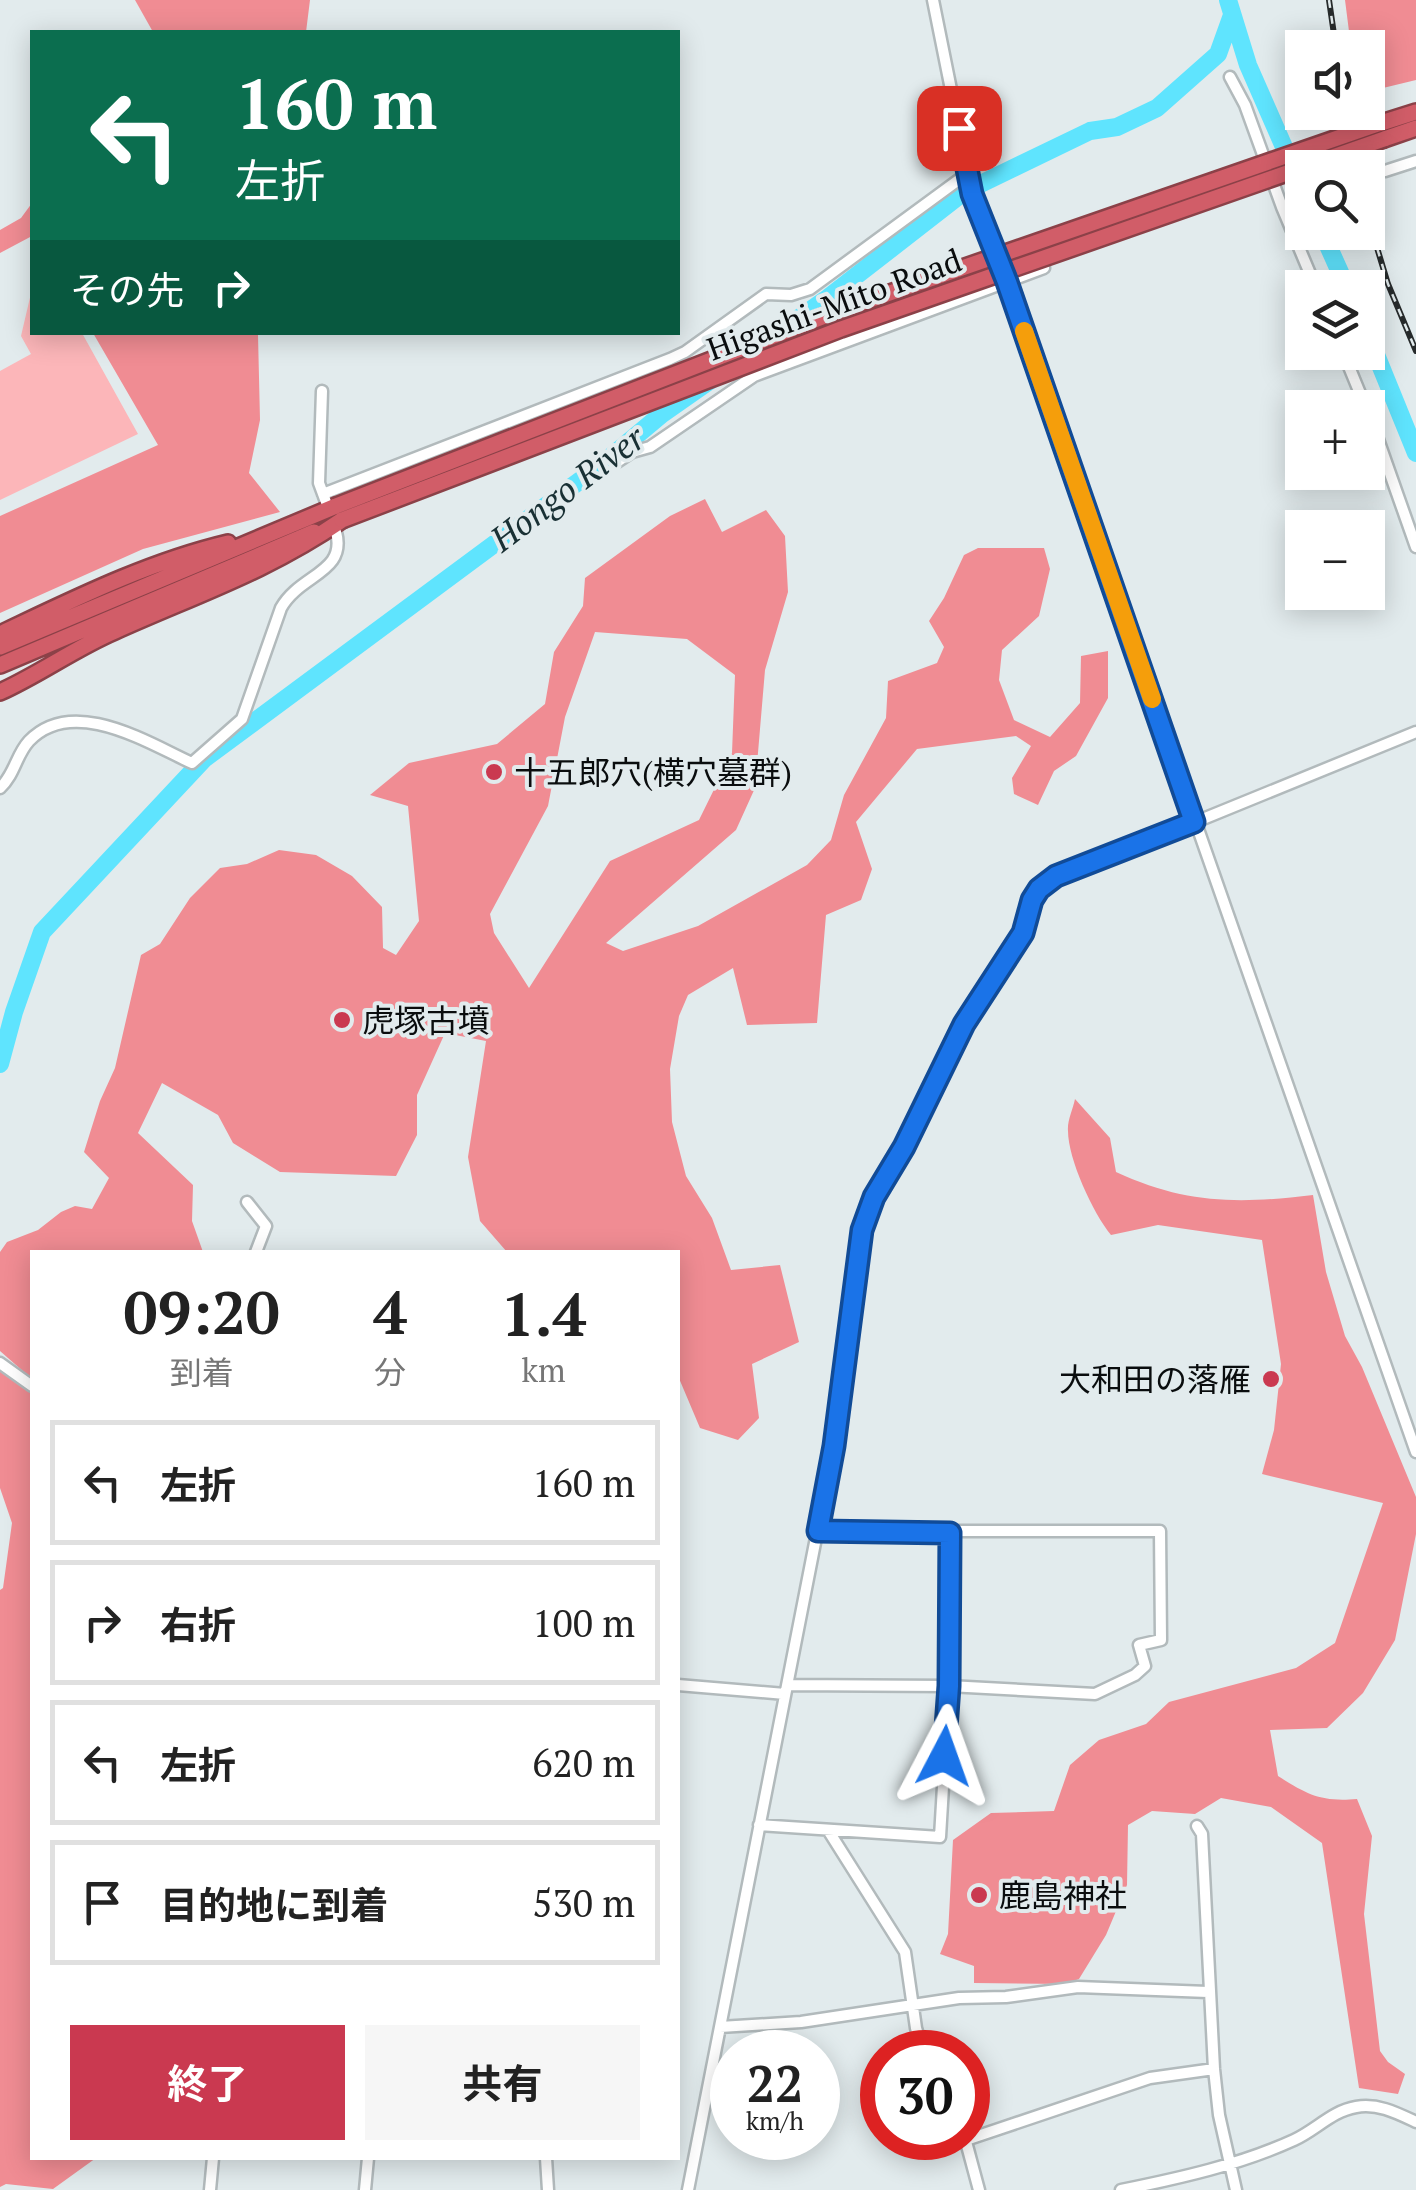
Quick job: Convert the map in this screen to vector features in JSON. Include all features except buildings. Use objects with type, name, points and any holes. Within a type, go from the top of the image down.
[{"type":"highway","name":"Higashi-Mito Road","points":[[0,647],[274,531],[834,312],[1381,132],[1416,112]]},
{"type":"highway","name":"Higashi-Mito Road","points":[[1381,132],[1416,128]]},
{"type":"highway","name":"Higashi-Mito Road","points":[[0,665],[333,511]]},
{"type":"highway","points":[[0,692],[38,676],[112,632],[240,580],[299,550],[333,511]]},
{"type":"highway","points":[[0,634],[78,596],[184,553],[274,531]]},
{"type":"street","points":[[932,0],[970,184],[1416,1452]]},
{"type":"street","points":[[1230,77],[1245,105],[1308,270]]},
{"type":"street","points":[[1385,171],[1416,161]]},
{"type":"street","points":[[333,511],[685,352],[766,294],[791,295],[810,289],[970,184]]},
{"type":"street","points":[[616,462],[650,447],[754,376],[1044,268]]},
{"type":"street","points":[[0,788],[14,771],[28,742],[50,728],[74,721],[130,735],[192,763],[242,718],[290,592],[335,560],[340,547],[333,511],[319,483],[322,391]]},
{"type":"street","points":[[1385,460],[1416,547]]},
{"type":"street","points":[[688,2190],[836,1435],[862,1230],[874,1197],[904,1147],[956,1037],[1023,933],[1032,900],[1046,883],[1416,732]]},
{"type":"street","points":[[246,1202],[266,1226],[257,1250]]},
{"type":"street","points":[[0,1364],[30,1385]]},
{"type":"street","points":[[680,1685],[786,1690],[949,1686],[1095,1694],[1136,1675],[1145,1666],[1139,1645],[1161,1640],[1160,1531],[818,1531]]},
{"type":"street","points":[[759,1826],[940,1837],[949,1686],[950,1533]]},
{"type":"street","points":[[1197,1826],[1202,1834],[1214,2069],[1236,2190]]},
{"type":"street","points":[[828,1830],[905,1952],[918,2030]]},
{"type":"street","points":[[720,2027],[801,2022],[959,1998],[1006,1997],[1078,1987],[1208,1992]]},
{"type":"street","points":[[990,2130],[1150,2078],[1214,2069]]},
{"type":"street","points":[[1121,2190],[1230,2164],[1298,2138],[1342,2111],[1356,2107],[1384,2108],[1416,2122]]},
{"type":"street","points":[[210,2190],[213,2160]]},
{"type":"street","points":[[365,2190],[368,2160]]},
{"type":"street","points":[[546,2160],[548,2190]]},
{"type":"street","points":[[972,2160],[979,2190]]},
{"type":"shaded area","points":[[135,0],[310,0],[306,30],[152,30]]},
{"type":"shaded area","points":[[1345,0],[1416,0],[1416,80],[1385,88],[1385,30],[1349,30]]},
{"type":"shaded area","points":[[30,206],[30,237],[0,253],[0,230],[21,218]]},
{"type":"shaded area","points":[[30,298],[30,335],[83,335],[138,434],[0,500],[0,371],[31,354],[21,336]]},
{"type":"shaded area","points":[[94,335],[258,335],[260,420],[249,473],[280,512],[143,549],[0,613],[0,516],[158,445]]},
{"type":"shaded area","points":[[705,499],[722,532],[766,510],[785,536],[788,592],[765,670],[755,788],[736,830],[606,943],[623,951],[698,926],[807,865],[831,840],[844,795],[886,718],[888,681],[937,663],[944,647],[929,621],[964,555],[978,548],[1044,548],[1050,569],[1039,616],[1002,650],[999,680],[1014,720],[1050,737],[1080,703],[1081,656],[1108,651],[1108,698],[1076,756],[1054,771],[1038,805],[1014,794],[1012,778],[1031,746],[1016,736],[917,749],[856,822],[872,869],[861,900],[826,915],[817,1023],[747,1025],[733,968],[688,995],[679,1016],[670,1069],[672,1122],[686,1176],[712,1218],[731,1270],[780,1265],[799,1342],[752,1364],[759,1418],[738,1440],[700,1428],[680,1381],[680,1250],[505,1250],[480,1221],[468,1157],[486,1041],[445,1033],[417,1095],[417,1135],[396,1176],[280,1172],[233,1143],[218,1115],[162,1083],[138,1133],[193,1185],[192,1221],[202,1250],[30,1250],[30,1377],[0,1351],[0,1252],[7,1242],[38,1230],[61,1212],[75,1206],[92,1209],[109,1178],[84,1152],[115,1068],[141,955],[160,944],[190,898],[220,868],[247,864],[279,850],[316,855],[352,876],[382,907],[383,948],[396,955],[419,921],[408,806],[370,795],[409,763],[497,744],[545,704],[554,652],[583,606],[585,578],[670,516]],"holes":[[[595,632],[687,639],[735,675],[732,753],[699,820],[610,861],[529,988],[494,933],[490,914],[548,806],[565,717]]]},
{"type":"shaded area","points":[[1075,1099],[1110,1138],[1116,1172],[1141,1183],[1212,1199],[1313,1195],[1326,1272],[1345,1336],[1362,1367],[1416,1497],[1416,1534],[1395,1640],[1363,1693],[1327,1728],[1270,1730],[1278,1776],[1315,1796],[1357,1799],[1372,1836],[1364,1914],[1380,2051],[1405,2074],[1398,2094],[1359,2088],[1322,1843],[1271,1807],[1221,1798],[1195,1814],[1152,1811],[1128,1825],[1127,1885],[1106,1935],[1079,1979],[1065,1984],[974,1983],[974,1966],[940,1954],[948,1934],[953,1840],[991,1813],[1054,1811],[1070,1765],[1099,1740],[1146,1724],[1169,1702],[1296,1668],[1335,1643],[1383,1503],[1262,1474],[1274,1430],[1281,1364],[1262,1240],[1158,1225],[1111,1235],[1089,1200],[1072,1156],[1068,1127]]},
{"type":"shaded area","points":[[0,1370],[30,1391],[30,2160],[93,2160],[53,2189],[6,2184],[0,2187],[0,1590],[12,1523],[0,1488]]},
{"type":"waterway","points":[[1228,0],[1248,65],[1285,150]]},
{"type":"waterway","name":"Hongo River","points":[[0,1064],[42,932],[204,759],[601,465],[662,414],[825,300],[964,192],[1090,131],[1117,127],[1157,108],[1218,54],[1232,15]]},
{"type":"waterway","points":[[1330,250],[1339,270]]},
{"type":"waterway","points":[[1382,370],[1416,453]]},
{"type":"railway","points":[[1329,0],[1333,30]]},
{"type":"railway","points":[[1350,130],[1354,150]]},
{"type":"railway","points":[[1378,250],[1416,351]]},
{"type":"slow traffic","points":[[1024,331],[1152,699]]},
{"type":"place","name":"十五郎穴(横穴墓群)","points":[[494,772]]},
{"type":"place","name":"虎塚古墳","points":[[342,1020]]},
{"type":"place","name":"大和田の落雁","points":[[1271,1379]]},
{"type":"place","name":"鹿島神社","points":[[979,1895]]},
{"type":"route","points":[[944,1756],[949,1686],[950,1533],[818,1531],[834,1446],[862,1230],[874,1197],[904,1147],[949,1051],[1023,933],[1039,889],[1056,876],[1194,822],[1007,282],[974,198],[959,128]]}]
